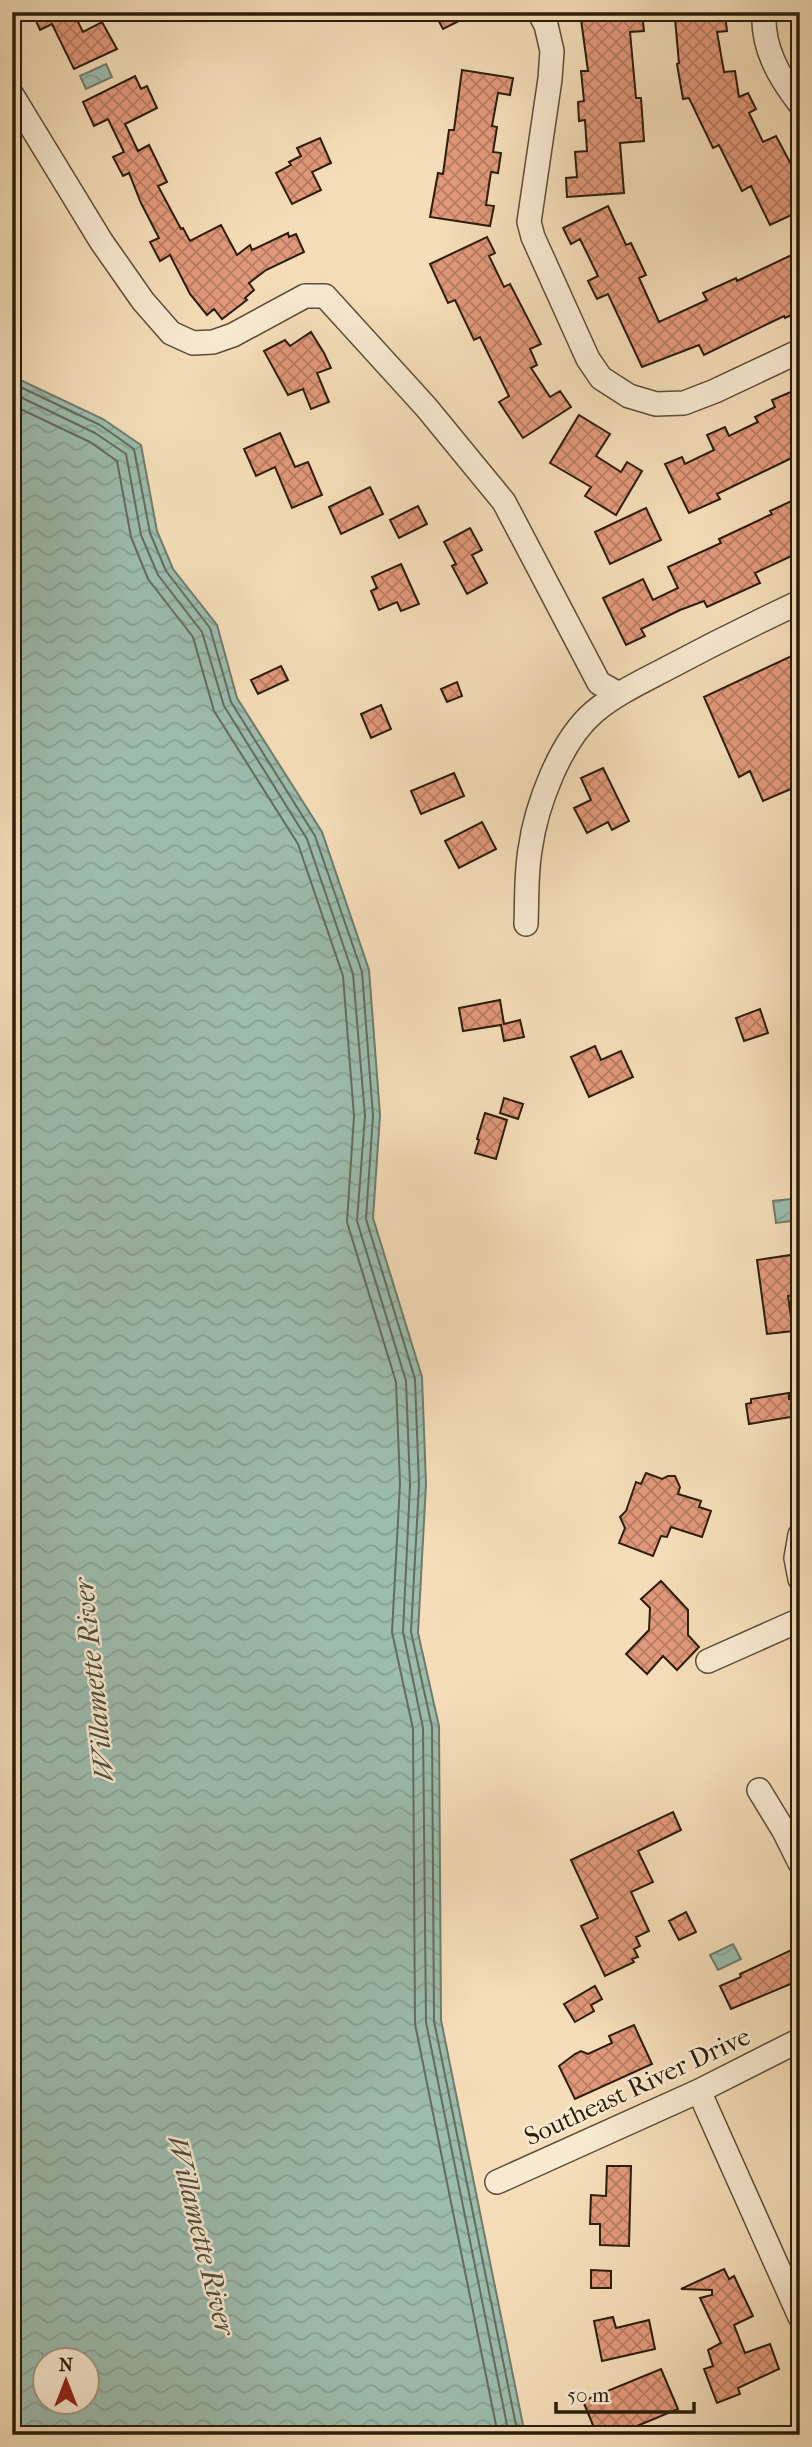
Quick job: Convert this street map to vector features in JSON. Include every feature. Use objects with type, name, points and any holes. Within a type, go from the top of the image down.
[{"type":"street","points":[[539,12],[552,51],[529,222],[533,237],[588,359],[601,378],[629,396],[656,404],[684,403],[800,351]]},
{"type":"street","points":[[764,12],[767,46],[782,80],[800,104]]},
{"type":"street","points":[[12,95],[101,241],[143,301],[172,333],[193,343],[213,342],[233,335],[305,296],[325,296],[426,407],[505,502],[599,683],[619,694]]},
{"type":"street","points":[[526,924],[530,849],[542,802],[553,771],[571,740],[592,713],[619,694],[800,602]]},
{"type":"street","points":[[800,1535],[796,1558],[800,1579]]},
{"type":"street","points":[[708,1661],[800,1620]]},
{"type":"street","points":[[759,1790],[800,1863]]},
{"type":"street","name":"Southeast River Drive","points":[[496,2182],[699,2091],[800,2040]]},
{"type":"street","points":[[699,2091],[800,2317]]},
{"type":"water","points":[[106,64],[112,77],[86,89],[80,76]]},
{"type":"water","name":"Willamette River","points":[[12,370],[16,378],[103,419],[141,445],[157,531],[173,569],[217,625],[237,698],[322,832],[369,970],[380,1115],[373,1218],[422,1377],[426,1484],[418,1633],[439,1726],[441,2020],[525,2435],[12,2435]]},
{"type":"water","points":[[800,1198],[800,1220],[776,1223],[773,1201]]},
{"type":"water","points":[[733,1944],[741,1959],[718,1970],[710,1955]]},
{"type":"building","points":[[32,12],[77,12],[72,14],[83,32],[102,22],[117,49],[74,69],[52,24],[40,30]]},
{"type":"building","points":[[434,12],[477,12],[443,29]]},
{"type":"building","points":[[580,12],[642,13],[644,31],[630,32],[636,98],[641,98],[644,141],[620,143],[624,193],[567,197],[566,178],[577,177],[575,152],[587,151],[585,120],[579,121],[578,102],[584,101],[581,71],[588,71]]},
{"type":"building","points":[[725,14],[727,31],[717,32],[724,72],[735,71],[739,97],[748,93],[756,109],[749,113],[763,142],[776,136],[800,181],[800,211],[770,225],[751,186],[742,191],[719,145],[713,148],[689,98],[683,99],[677,64],[675,19]]},
{"type":"building","points":[[462,70],[513,78],[510,95],[498,93],[492,126],[497,127],[493,152],[501,153],[498,173],[491,172],[486,205],[494,206],[490,226],[430,217],[438,173],[443,174],[449,130],[454,130]]},
{"type":"building","points":[[135,76],[141,89],[147,86],[157,108],[125,124],[138,151],[149,145],[167,182],[158,186],[190,241],[221,225],[237,255],[250,245],[252,250],[288,233],[289,237],[296,234],[304,252],[266,270],[249,283],[254,290],[245,298],[247,300],[222,319],[214,309],[207,315],[190,294],[170,255],[160,261],[150,242],[159,238],[129,173],[123,176],[113,157],[124,152],[108,119],[94,126],[83,102]]},
{"type":"building","points":[[320,138],[331,163],[312,172],[321,190],[292,204],[276,173],[301,156],[297,148]]},
{"type":"building","points":[[608,206],[626,245],[631,243],[646,275],[639,278],[659,322],[707,300],[703,293],[736,278],[737,281],[800,251],[800,311],[785,318],[784,316],[704,355],[699,345],[642,367],[608,294],[597,299],[588,281],[598,276],[580,239],[571,244],[563,228]]},
{"type":"building","points":[[487,237],[495,253],[489,256],[504,287],[510,284],[541,344],[530,349],[537,365],[531,368],[550,397],[560,391],[571,407],[523,438],[499,402],[509,396],[480,337],[474,340],[455,300],[448,303],[430,264]]},
{"type":"building","points":[[311,332],[331,368],[317,373],[329,402],[311,409],[303,389],[288,395],[264,351],[285,340],[290,346]]},
{"type":"building","points":[[800,388],[800,454],[717,494],[720,499],[689,513],[665,464],[682,457],[685,464],[714,450],[707,435],[725,427],[729,436],[758,422],[755,417],[775,407],[772,400]]},
{"type":"building","points":[[579,415],[610,434],[596,456],[621,472],[627,462],[642,471],[616,515],[585,496],[591,487],[550,463]]},
{"type":"building","points":[[280,433],[295,467],[308,462],[322,495],[292,508],[275,467],[256,476],[244,449]]},
{"type":"building","points":[[370,487],[383,514],[341,534],[329,507]]},
{"type":"building","points":[[800,497],[800,552],[755,573],[760,583],[707,607],[704,601],[680,610],[641,629],[645,636],[626,645],[603,598],[643,579],[653,600],[678,588],[668,567],[721,543],[719,539],[772,514],[770,511]]},
{"type":"building","points":[[418,506],[427,524],[399,538],[390,520]]},
{"type":"building","points":[[646,508],[661,540],[610,564],[595,532]]},
{"type":"building","points":[[470,528],[482,550],[472,555],[487,583],[467,594],[452,566],[456,564],[444,542]]},
{"type":"building","points":[[401,564],[419,604],[401,611],[397,602],[379,610],[371,591],[377,588],[372,577]]},
{"type":"building","points":[[800,652],[800,785],[763,801],[750,771],[739,777],[704,697]]},
{"type":"building","points":[[281,666],[288,680],[258,694],[251,680]]},
{"type":"building","points":[[457,682],[462,696],[447,702],[441,689]]},
{"type":"building","points":[[381,705],[391,729],[371,738],[361,714]]},
{"type":"building","points":[[603,768],[629,821],[612,830],[608,822],[587,833],[574,808],[591,800],[581,778]]},
{"type":"building","points":[[454,773],[464,796],[421,814],[411,791]]},
{"type":"building","points":[[482,822],[496,849],[459,868],[445,841]]},
{"type":"building","points":[[500,1000],[504,1024],[520,1020],[524,1037],[504,1041],[501,1025],[463,1031],[459,1008]]},
{"type":"building","points":[[760,1009],[768,1033],[744,1041],[736,1018]]},
{"type":"building","points":[[595,1046],[601,1060],[621,1051],[633,1077],[589,1097],[571,1057]]},
{"type":"building","points":[[504,1098],[523,1104],[518,1119],[500,1113]]},
{"type":"building","points":[[485,1113],[507,1120],[496,1159],[475,1153]]},
{"type":"building","points":[[791,1255],[798,1295],[788,1296],[793,1331],[767,1334],[757,1260]]},
{"type":"building","points":[[789,1393],[789,1399],[794,1398],[797,1416],[749,1424],[746,1404],[751,1403],[751,1399]]},
{"type":"building","points":[[646,1473],[662,1479],[675,1476],[680,1487],[678,1494],[701,1501],[699,1507],[711,1511],[702,1537],[671,1527],[667,1537],[661,1536],[653,1556],[619,1543],[625,1528],[620,1517],[626,1511],[636,1482],[641,1484]]},
{"type":"building","points":[[661,1581],[688,1610],[688,1635],[699,1647],[677,1670],[663,1656],[647,1674],[626,1654],[649,1630],[650,1608],[641,1599]]},
{"type":"building","points":[[673,1812],[681,1830],[638,1851],[653,1882],[631,1892],[649,1931],[636,1937],[640,1946],[634,1949],[638,1957],[632,1959],[634,1962],[605,1976],[581,1926],[598,1918],[571,1860]]},
{"type":"building","points":[[686,1912],[696,1932],[679,1940],[669,1921]]},
{"type":"building","points":[[800,1946],[800,1980],[731,2009],[720,1986]]},
{"type":"building","points":[[595,1986],[602,1999],[591,2005],[594,2011],[575,2022],[564,2004]]},
{"type":"building","points":[[634,2025],[652,2064],[575,2099],[559,2066],[581,2051],[588,2054],[612,2043],[609,2036]]},
{"type":"building","points":[[607,2166],[631,2166],[629,2246],[600,2245],[600,2224],[590,2224],[591,2195],[606,2196]]},
{"type":"building","points":[[724,2269],[729,2279],[734,2276],[753,2316],[734,2325],[745,2353],[770,2344],[779,2369],[738,2388],[740,2394],[717,2403],[704,2369],[713,2366],[708,2350],[721,2343],[700,2298],[712,2295],[712,2290],[681,2289]]},
{"type":"building","points":[[591,2270],[611,2271],[611,2288],[591,2288]]},
{"type":"building","points":[[613,2317],[616,2328],[649,2320],[655,2349],[602,2361],[594,2321]]},
{"type":"building","points":[[661,2369],[678,2409],[632,2428],[635,2435],[597,2435],[583,2401]]}]
